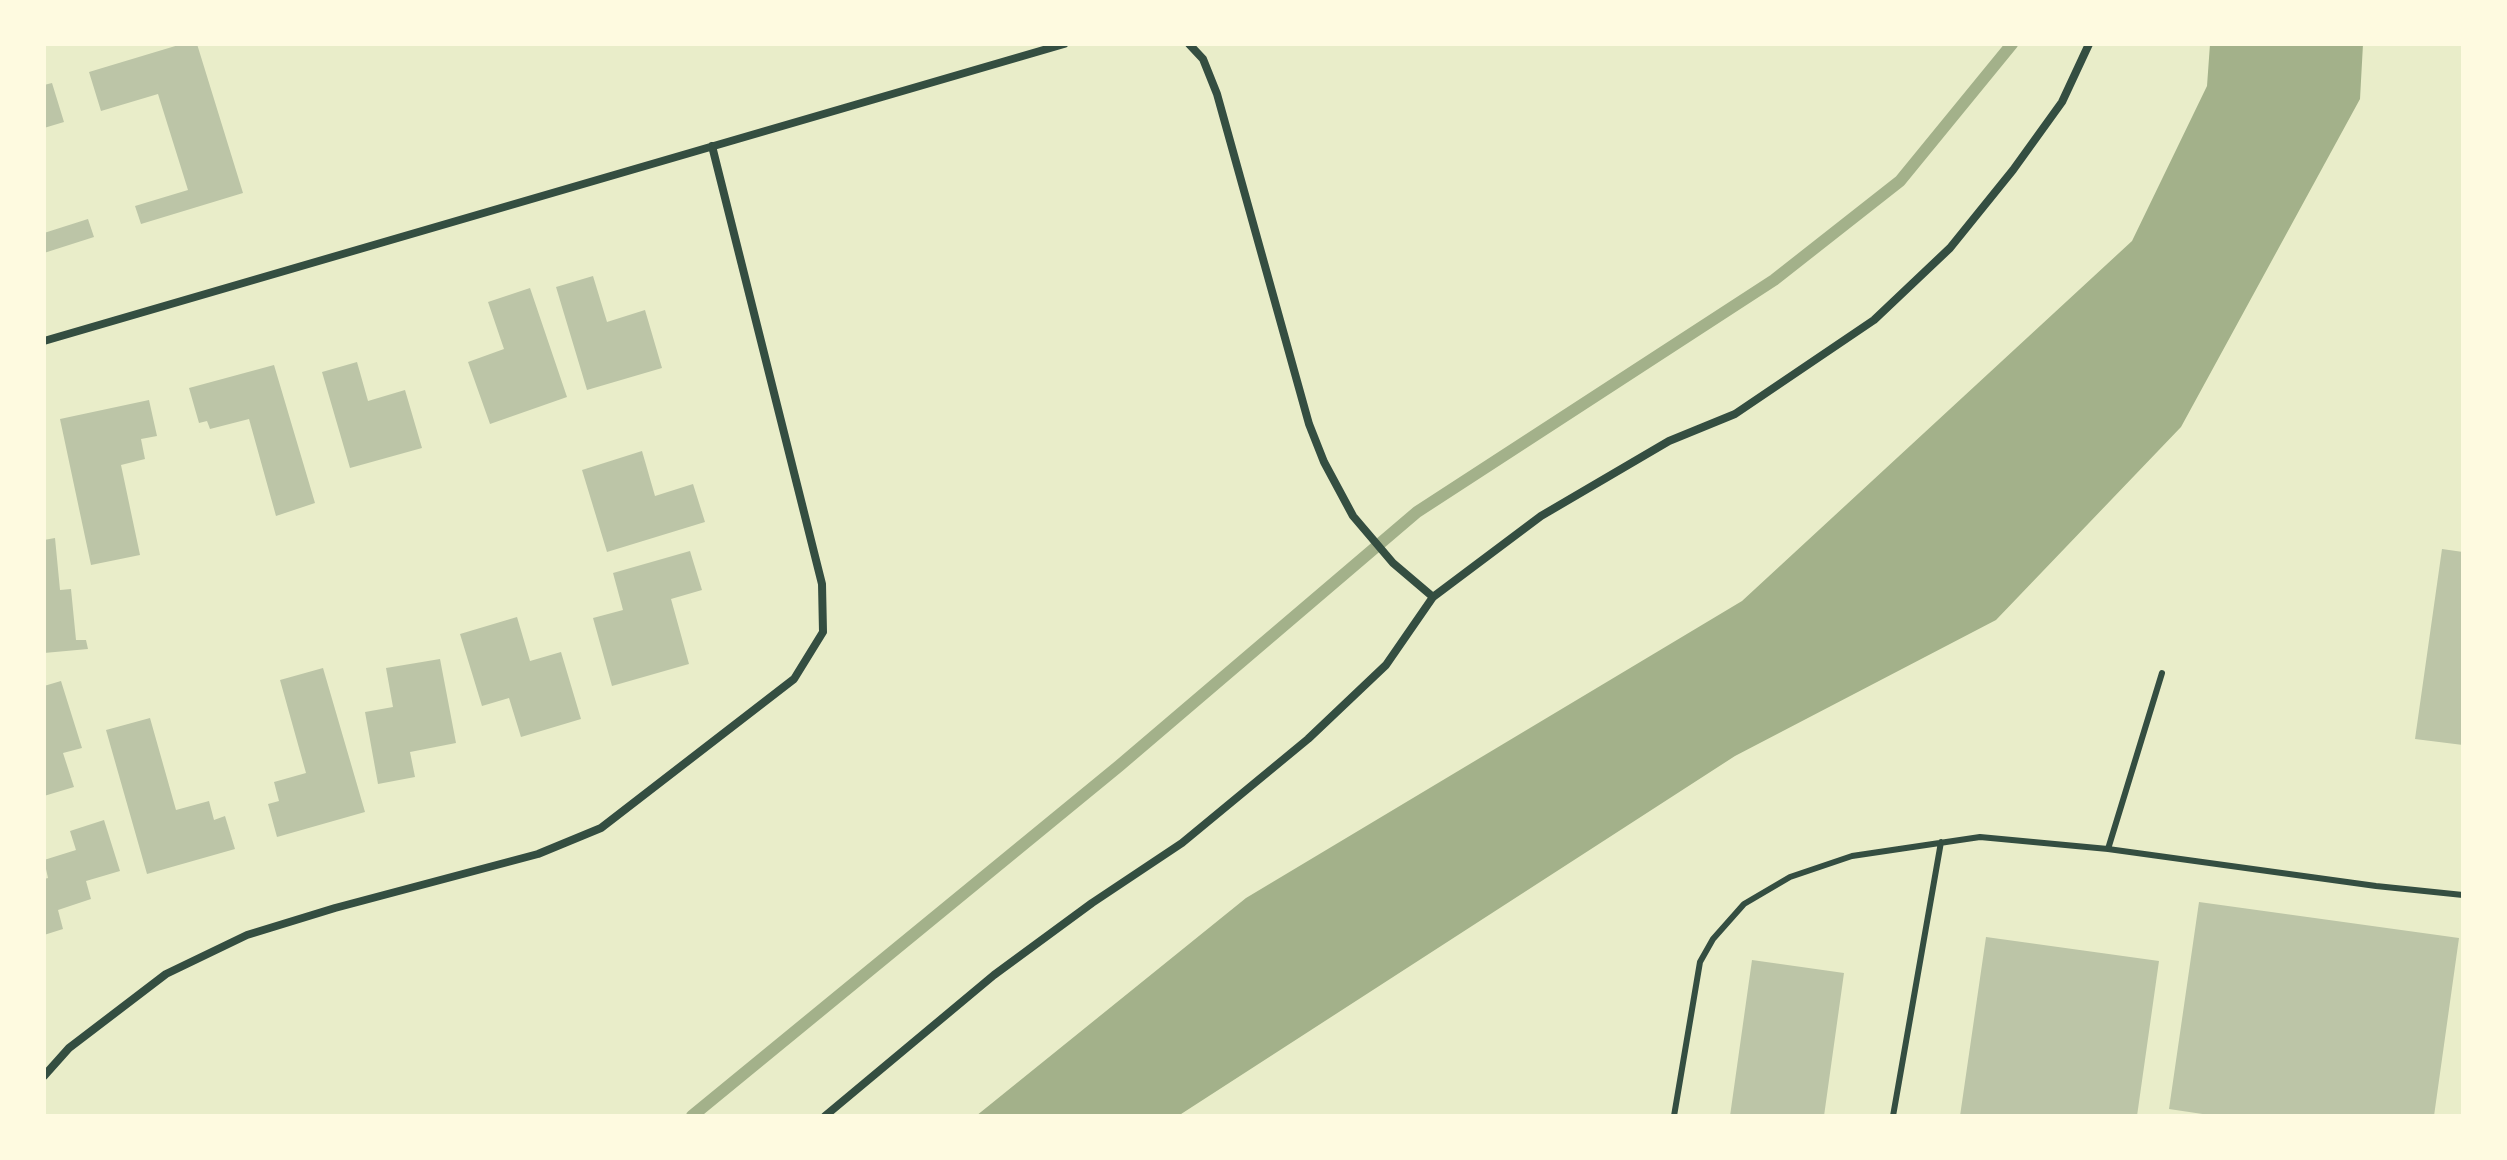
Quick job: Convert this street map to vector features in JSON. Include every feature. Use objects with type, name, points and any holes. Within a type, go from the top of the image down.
[{"type":"street","points":[[44,341],[1064,44]]},
{"type":"street","points":[[1189,44],[1203,59],[1217,94],[1309,424],[1324,462],[1353,516],[1393,563],[1433,597]]},
{"type":"street","points":[[825,1116],[994,975],[1092,903],[1182,843],[1308,739],[1386,665],[1433,597],[1541,516],[1669,441],[1735,414],[1874,320],[1950,248],[2013,170],[2062,102],[2089,44]]},
{"type":"street","points":[[44,1076],[69,1048],[166,974],[247,935],[335,908],[538,854],[601,828],[794,679],[823,632],[822,584],[712,146]]},
{"type":"lane","points":[[2108,849],[2162,673]]},
{"type":"lane","points":[[1674,1116],[1700,962],[1713,939],[1744,904],[1790,877],[1852,856],[1980,837],[2108,849],[2463,895]]},
{"type":"lane","points":[[1893,1116],[1941,842]]},
{"type":"shaded area","points":[[2210,44],[2363,44],[2360,99],[2181,427],[1996,620],[1735,756],[1178,1116],[976,1116],[1246,898],[1742,601],[2132,241],[2207,86]]},
{"type":"building","points":[[182,44],[197,44],[243,193],[141,224],[135,206],[188,190],[158,94],[101,111],[89,72]]},
{"type":"building","points":[[52,83],[64,122],[44,128],[44,85]]},
{"type":"building","points":[[88,219],[94,237],[44,253],[44,233]]},
{"type":"building","points":[[593,276],[607,322],[645,310],[662,368],[587,390],[556,287]]},
{"type":"building","points":[[530,288],[567,397],[490,424],[468,362],[504,349],[488,302]]},
{"type":"building","points":[[357,362],[368,401],[405,390],[422,448],[350,468],[322,372]]},
{"type":"building","points":[[274,365],[315,503],[276,516],[249,419],[210,429],[207,421],[199,423],[189,388]]},
{"type":"building","points":[[149,400],[157,436],[141,439],[145,459],[121,465],[140,555],[91,565],[60,419]]},
{"type":"building","points":[[642,451],[655,496],[693,484],[705,522],[607,552],[582,470]]},
{"type":"building","points":[[55,538],[60,590],[71,589],[76,640],[86,640],[88,649],[44,653],[44,540]]},
{"type":"building","points":[[2442,549],[2463,552],[2463,745],[2415,739]]},
{"type":"building","points":[[690,551],[702,590],[671,599],[689,664],[612,686],[593,618],[623,610],[613,573]]},
{"type":"building","points":[[517,617],[530,661],[561,652],[581,719],[521,737],[509,698],[482,706],[460,634]]},
{"type":"building","points":[[440,659],[456,743],[410,752],[415,777],[378,784],[365,712],[393,707],[386,668]]},
{"type":"building","points":[[323,668],[365,812],[277,837],[268,804],[279,801],[274,782],[306,773],[280,680]]},
{"type":"building","points":[[61,681],[82,748],[63,753],[74,787],[44,796],[44,686]]},
{"type":"building","points":[[150,718],[176,810],[209,801],[214,820],[225,816],[235,849],[147,874],[106,730]]},
{"type":"building","points":[[104,820],[120,871],[86,881],[91,899],[58,910],[63,929],[44,935],[44,879],[48,878],[44,860],[76,850],[70,831]]},
{"type":"building","points":[[2199,902],[2459,938],[2434,1116],[2216,1116],[2169,1109]]},
{"type":"building","points":[[1986,937],[2159,961],[2137,1116],[1960,1116]]},
{"type":"building","points":[[1752,960],[1844,973],[1824,1116],[1730,1116]]},
{"type":"waterway","points":[[692,1116],[1119,766],[1417,512],[1774,280],[1900,181],[2012,44]]}]
